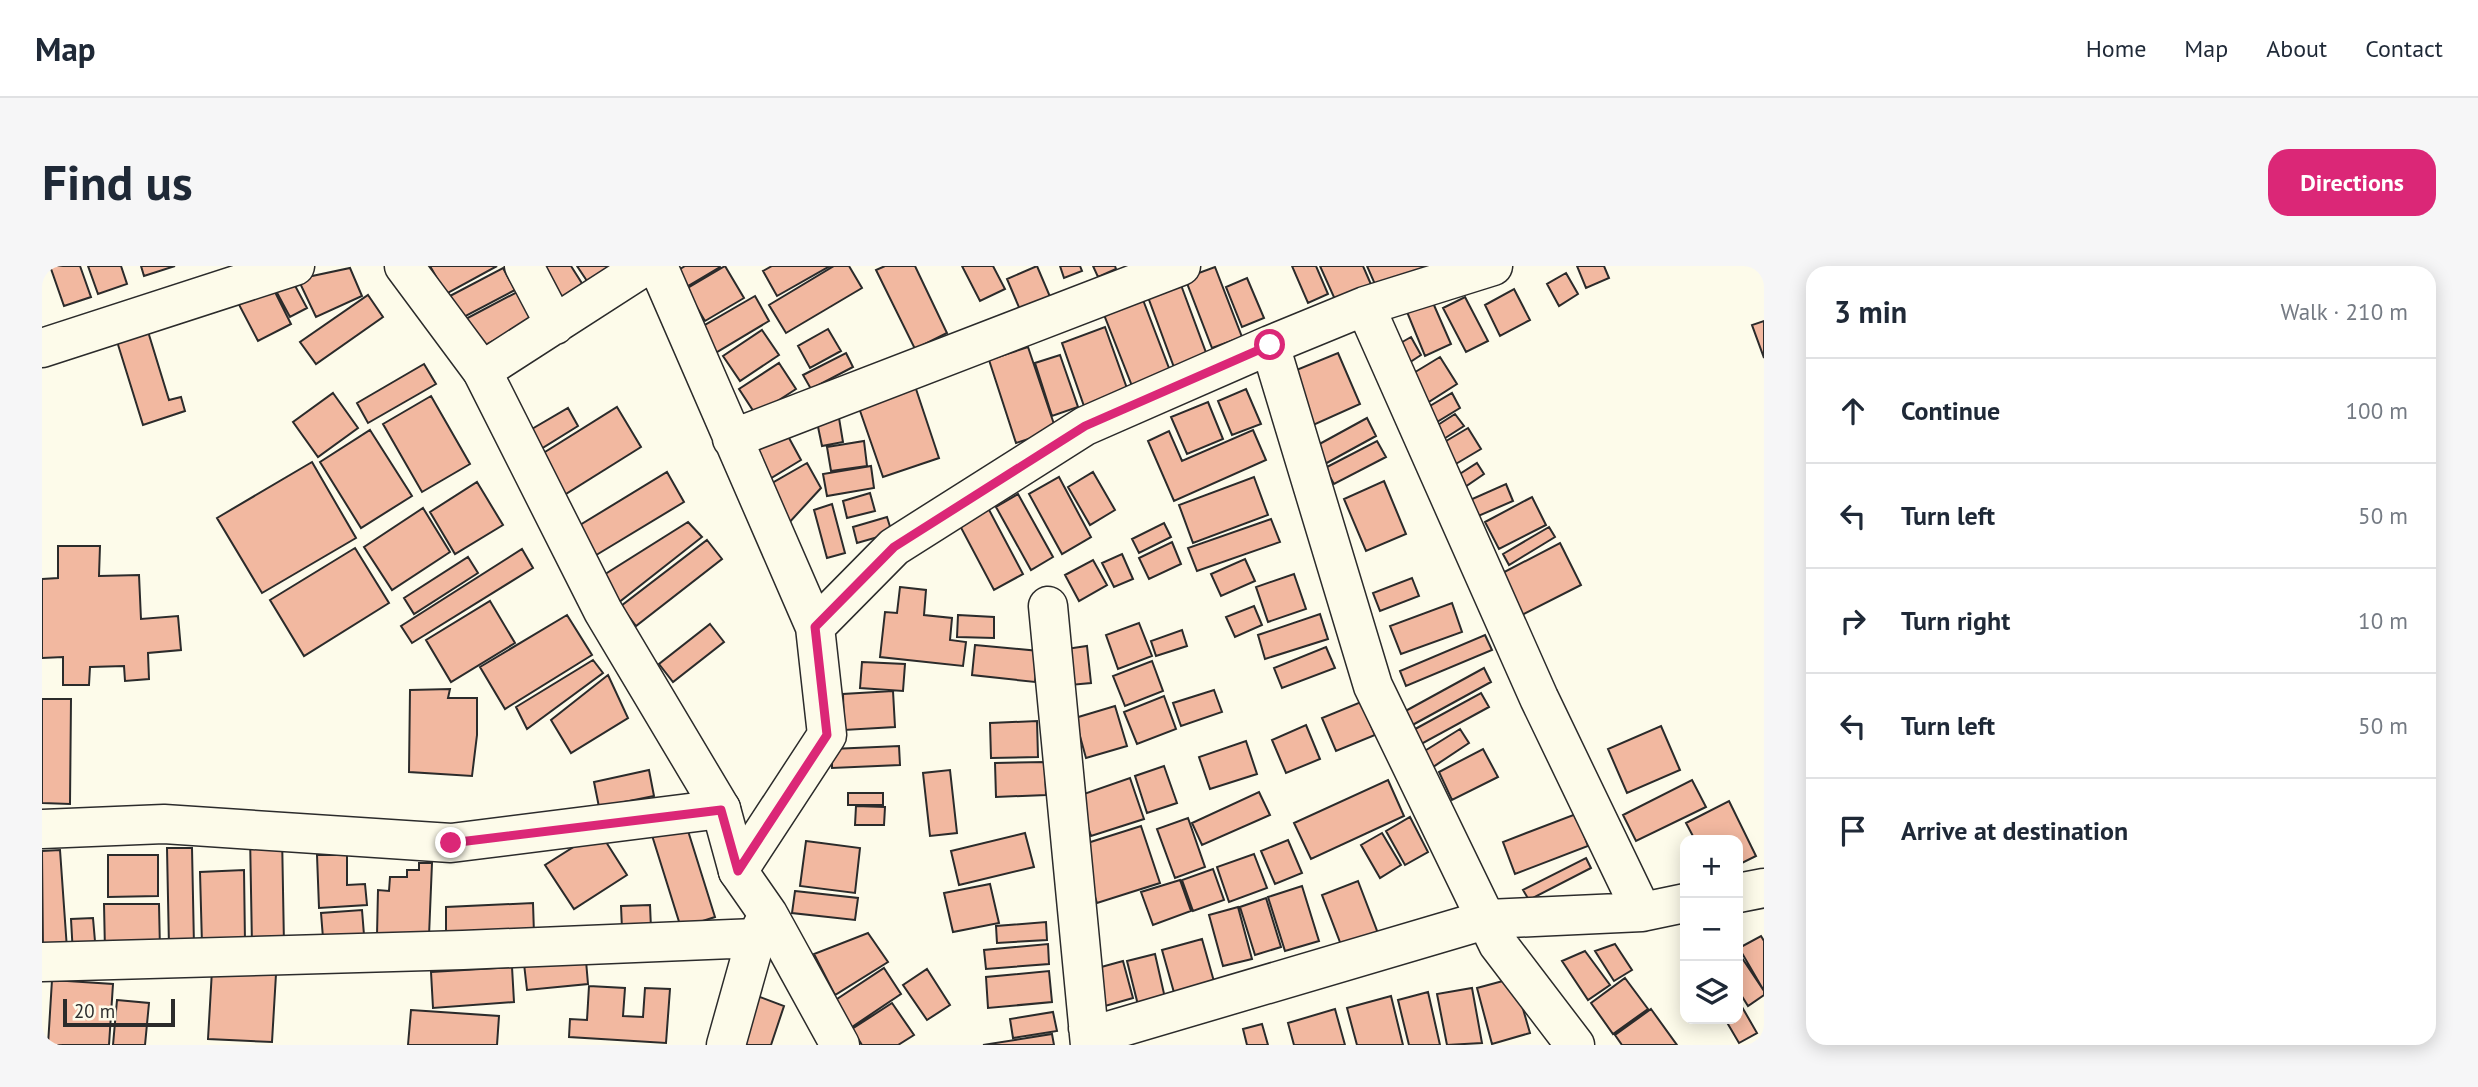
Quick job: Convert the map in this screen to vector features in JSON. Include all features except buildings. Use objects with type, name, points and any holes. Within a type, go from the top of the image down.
[{"type":"street","points":[[42,348],[295,266]]},
{"type":"street","points":[[404,266],[482,370],[603,611],[721,810],[738,871],[762,926],[840,1045]]},
{"type":"street","points":[[524,266],[555,325]]},
{"type":"street","points":[[482,370],[645,266]]},
{"type":"street","points":[[658,266],[815,627],[827,735],[738,871]]},
{"type":"street","points":[[732,439],[1181,266]]},
{"type":"street","points":[[815,627],[894,547],[1085,426],[1365,306],[1493,266]]},
{"type":"street","points":[[1365,306],[1539,698],[1642,912]]},
{"type":"street","points":[[1270,345],[1373,686],[1498,944],[1575,1045]]},
{"type":"street","points":[[1048,606],[1089,1036],[1488,919],[1642,912],[1680,904]]},
{"type":"street","points":[[42,829],[164,824],[451,843],[721,810]]},
{"type":"street","points":[[1743,892],[1764,888]]},
{"type":"street","points":[[42,962],[463,950],[762,926]]},
{"type":"street","points":[[726,1045],[762,926]]},
{"type":"route","points":[[451,843],[721,810],[738,871],[827,735],[815,627],[894,547],[1085,426],[1270,345]]}]
